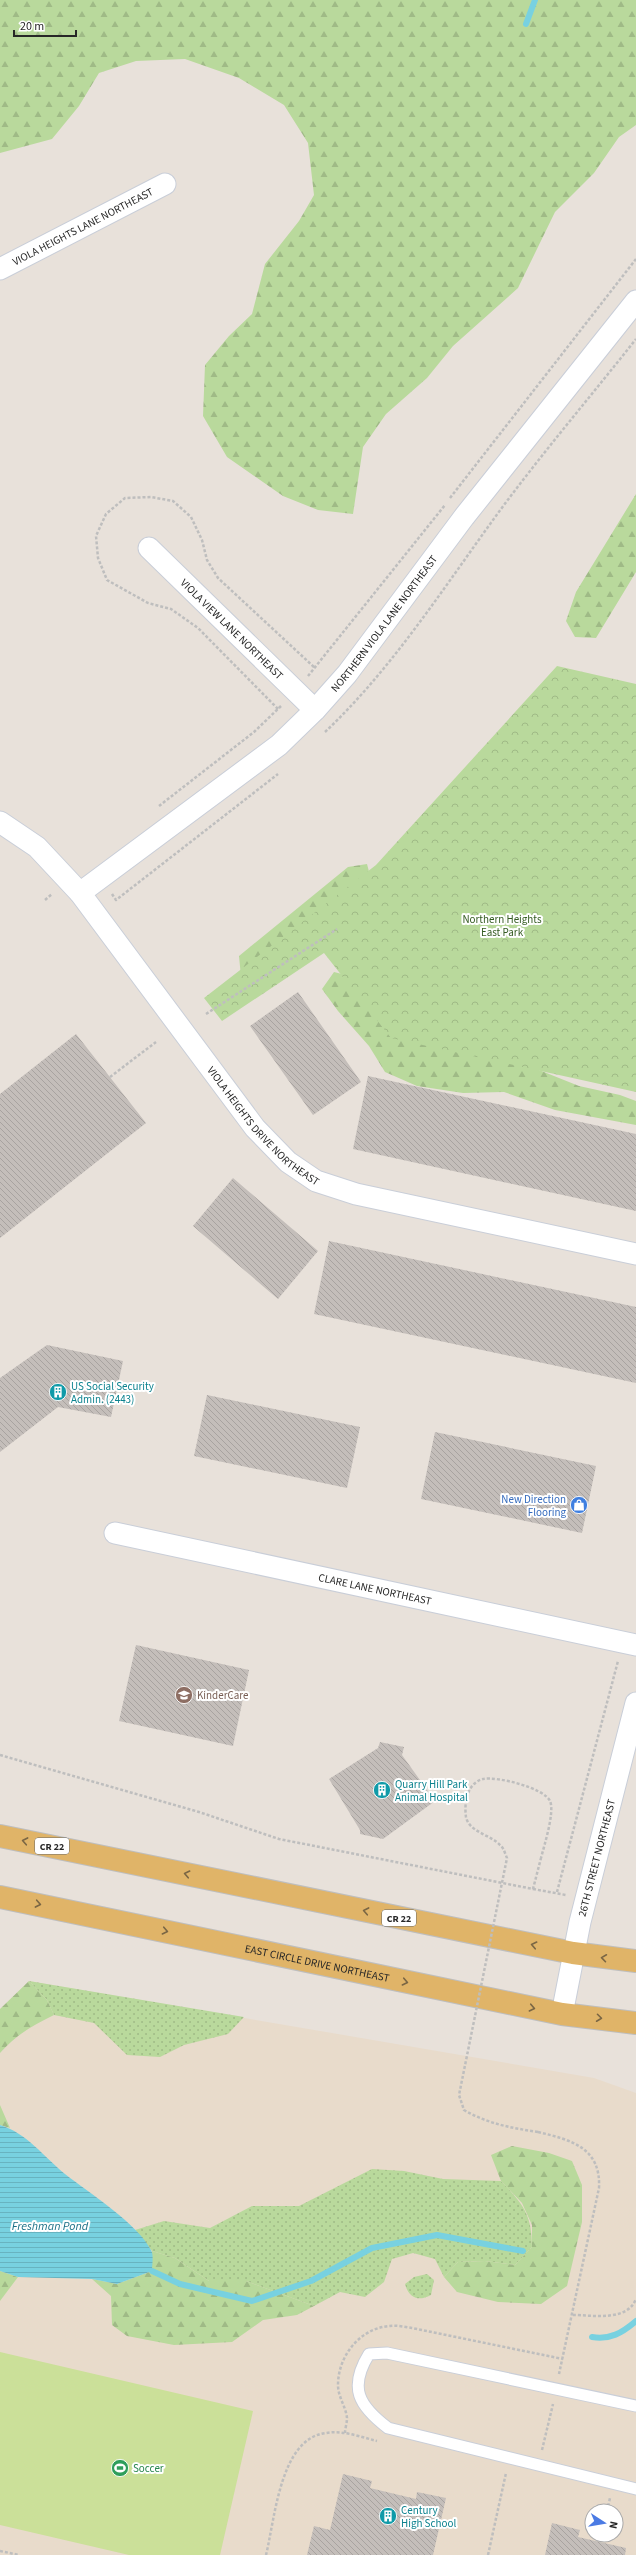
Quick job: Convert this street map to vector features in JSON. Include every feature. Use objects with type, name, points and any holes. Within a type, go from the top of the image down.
[{"type":"main road","name":"CR 22","points":[[0,1836],[573,1953],[636,1961]]},
{"type":"main road","name":"EAST CIRCLE DRIVE NORTHEAST","points":[[0,1897],[562,2014],[636,2023]]},
{"type":"street","name":"VIOLA HEIGHTS LANE NORTHEAST","points":[[0,269],[165,184]]},
{"type":"street","name":"NORTHERN VIOLA LANE NORTHEAST","points":[[80,893],[279,745],[315,710],[347,674],[464,517],[636,300]]},
{"type":"street","name":"VIOLA VIEW LANE NORTHEAST","points":[[149,548],[315,710]]},
{"type":"street","name":"VIOLA HEIGHTS DRIVE NORTHEAST","points":[[0,822],[37,847],[80,893],[255,1128],[288,1162],[316,1181],[356,1194],[636,1254]]},
{"type":"street","name":"CLARE LANE NORTHEAST","points":[[114,1533],[630,1643]]},
{"type":"street","name":"26TH STREET NORTHEAST","points":[[562,2014],[573,1953],[636,1703]]},
{"type":"lane","points":[[636,2406],[387,2353],[369,2354],[360,2369],[357,2385],[361,2401],[373,2416],[388,2428],[636,2489]]},
{"type":"path","points":[[316,668],[636,259]]},
{"type":"path","points":[[156,808],[254,732],[278,709]]},
{"type":"path","points":[[206,1014],[337,929]]},
{"type":"path","points":[[110,1077],[156,1042]]},
{"type":"path","points":[[0,1755],[192,1810],[279,1839],[533,1889],[556,1892],[630,1643]]},
{"type":"path","points":[[533,1889],[550,1819],[551,1802],[545,1794],[526,1786],[494,1779],[483,1779],[472,1785],[466,1800],[466,1818],[478,1832],[492,1838],[502,1846],[507,1858],[459,2095],[464,2110],[479,2119],[496,2125],[560,2137],[594,2158],[600,2172],[600,2188],[539,2465]]},
{"type":"path","points":[[573,2315],[609,2316],[622,2312],[636,2299]]},
{"type":"path","points":[[266,2555],[284,2478],[294,2454],[309,2439],[325,2433],[345,2433]]},
{"type":"path","points":[[488,2555],[506,2471]]},
{"type":"path","points":[[609,2503],[612,2493]]},
{"type":"path","points":[[0,2551],[19,2555]]},
{"type":"shaded area","name":"Century High School","points":[[29,1981],[594,2078],[636,2093],[636,2555],[0,2555],[0,2009]]},
{"type":"green space","points":[[0,0],[636,0],[636,125],[619,137],[594,173],[555,212],[518,288],[453,346],[427,378],[386,414],[363,447],[353,514],[318,510],[283,496],[227,457],[203,416],[205,365],[229,336],[252,314],[265,264],[299,221],[314,195],[308,143],[284,105],[239,78],[185,59],[136,61],[99,73],[79,106],[52,139],[0,153]]},
{"type":"green space","points":[[636,494],[636,572],[596,638],[575,637],[566,621],[576,592]]},
{"type":"green space","name":"Northern Heights East Park","points":[[557,666],[636,684],[636,1092],[391,1038],[324,953],[222,1021],[204,998],[376,865]]},
{"type":"green space","points":[[367,864],[372,883],[241,977],[239,956],[348,867]]},
{"type":"green space","points":[[334,972],[362,979],[514,1060],[579,1086],[620,1095],[636,1101],[636,1125],[555,1110],[504,1092],[463,1093],[417,1086],[385,1072],[369,1046],[338,1011],[322,989]]},
{"type":"green space","points":[[29,1981],[244,2017],[228,2034],[184,2045],[160,2057],[127,2055],[94,2023],[54,2015],[47,2000]]},
{"type":"green space","points":[[29,1981],[47,2000],[54,2015],[25,2031],[0,2053],[0,2009]]},
{"type":"green space","points":[[0,2105],[10,2128],[0,2125]]},
{"type":"green space","points":[[512,2146],[549,2153],[572,2161],[582,2185],[582,2222],[567,2286],[541,2304],[498,2302],[457,2292],[444,2277],[458,2262],[485,2261],[515,2265],[532,2247],[532,2225],[522,2203],[501,2181],[491,2155]]},
{"type":"green space","points":[[372,2169],[404,2171],[443,2179],[501,2181],[515,2196],[525,2210],[532,2236],[532,2247],[515,2265],[485,2261],[458,2262],[444,2277],[435,2259],[413,2253],[392,2259],[384,2282],[365,2297],[340,2292],[314,2306],[246,2281],[209,2281],[175,2258],[152,2251],[135,2230],[164,2221],[210,2228],[252,2206],[299,2206]]},
{"type":"green space","points":[[152,2251],[175,2258],[209,2281],[246,2281],[314,2306],[297,2315],[263,2320],[232,2342],[174,2345],[127,2336],[112,2325],[111,2296],[92,2279],[117,2284],[152,2271]]},
{"type":"green space","points":[[0,2271],[18,2277],[0,2301]]},
{"type":"green space","points":[[427,2274],[434,2280],[431,2295],[418,2298],[409,2293],[405,2284],[414,2277]]},
{"type":"green space","name":"Soccer","points":[[0,2352],[253,2411],[220,2555],[129,2555],[0,2525]]},
{"type":"water","name":"Freshman Pond","points":[[0,2125],[19,2134],[35,2146],[65,2174],[112,2209],[135,2229],[152,2252],[152,2271],[117,2284],[92,2279],[18,2277],[0,2271]]},
{"type":"building","points":[[298,992],[361,1082],[313,1115],[250,1026]]},
{"type":"building","points":[[76,1034],[146,1123],[0,1238],[0,1094]]},
{"type":"building","points":[[368,1076],[636,1134],[636,1211],[353,1149]]},
{"type":"building","points":[[233,1178],[318,1251],[278,1299],[193,1226]]},
{"type":"building","points":[[329,1241],[636,1307],[636,1383],[314,1314]]},
{"type":"building","name":"US Social Security Admin. (2443)","points":[[47,1345],[123,1361],[111,1417],[58,1407],[0,1452],[0,1378]]},
{"type":"building","points":[[207,1395],[360,1427],[347,1488],[194,1456]]},
{"type":"building","points":[[435,1432],[596,1466],[582,1533],[421,1499]]},
{"type":"building","name":"KinderCare","points":[[136,1645],[249,1670],[233,1746],[119,1721]]},
{"type":"building","name":"Quarry Hill Park Animal Hospital","points":[[380,1742],[404,1747],[402,1755],[435,1801],[383,1839],[360,1834],[360,1830],[329,1779],[378,1748]]},
{"type":"building","name":"Century High School","points":[[343,2474],[372,2481],[370,2488],[416,2499],[417,2492],[446,2498],[433,2555],[307,2555],[314,2526],[330,2530]]},
{"type":"building","points":[[552,2523],[580,2530],[578,2537],[584,2538],[584,2543],[604,2543],[626,2548],[625,2555],[545,2555]]},
{"type":"waterway","points":[[526,24],[535,0]]},
{"type":"waterway","points":[[152,2271],[180,2284],[252,2301],[311,2281],[372,2248],[437,2235],[523,2251]]},
{"type":"waterway","points":[[592,2337],[598,2338],[616,2335],[636,2321]]},
{"type":"place","name":"US Social Security Admin. (2443)","points":[[58,1392]]},
{"type":"place","name":"New Direction Flooring","points":[[579,1505]]},
{"type":"place","name":"KinderCare","points":[[184,1695]]},
{"type":"place","name":"Quarry Hill Park Animal Hospital","points":[[382,1790]]},
{"type":"place","name":"Soccer","points":[[120,2468]]},
{"type":"place","name":"Century High School","points":[[388,2516]]}]
